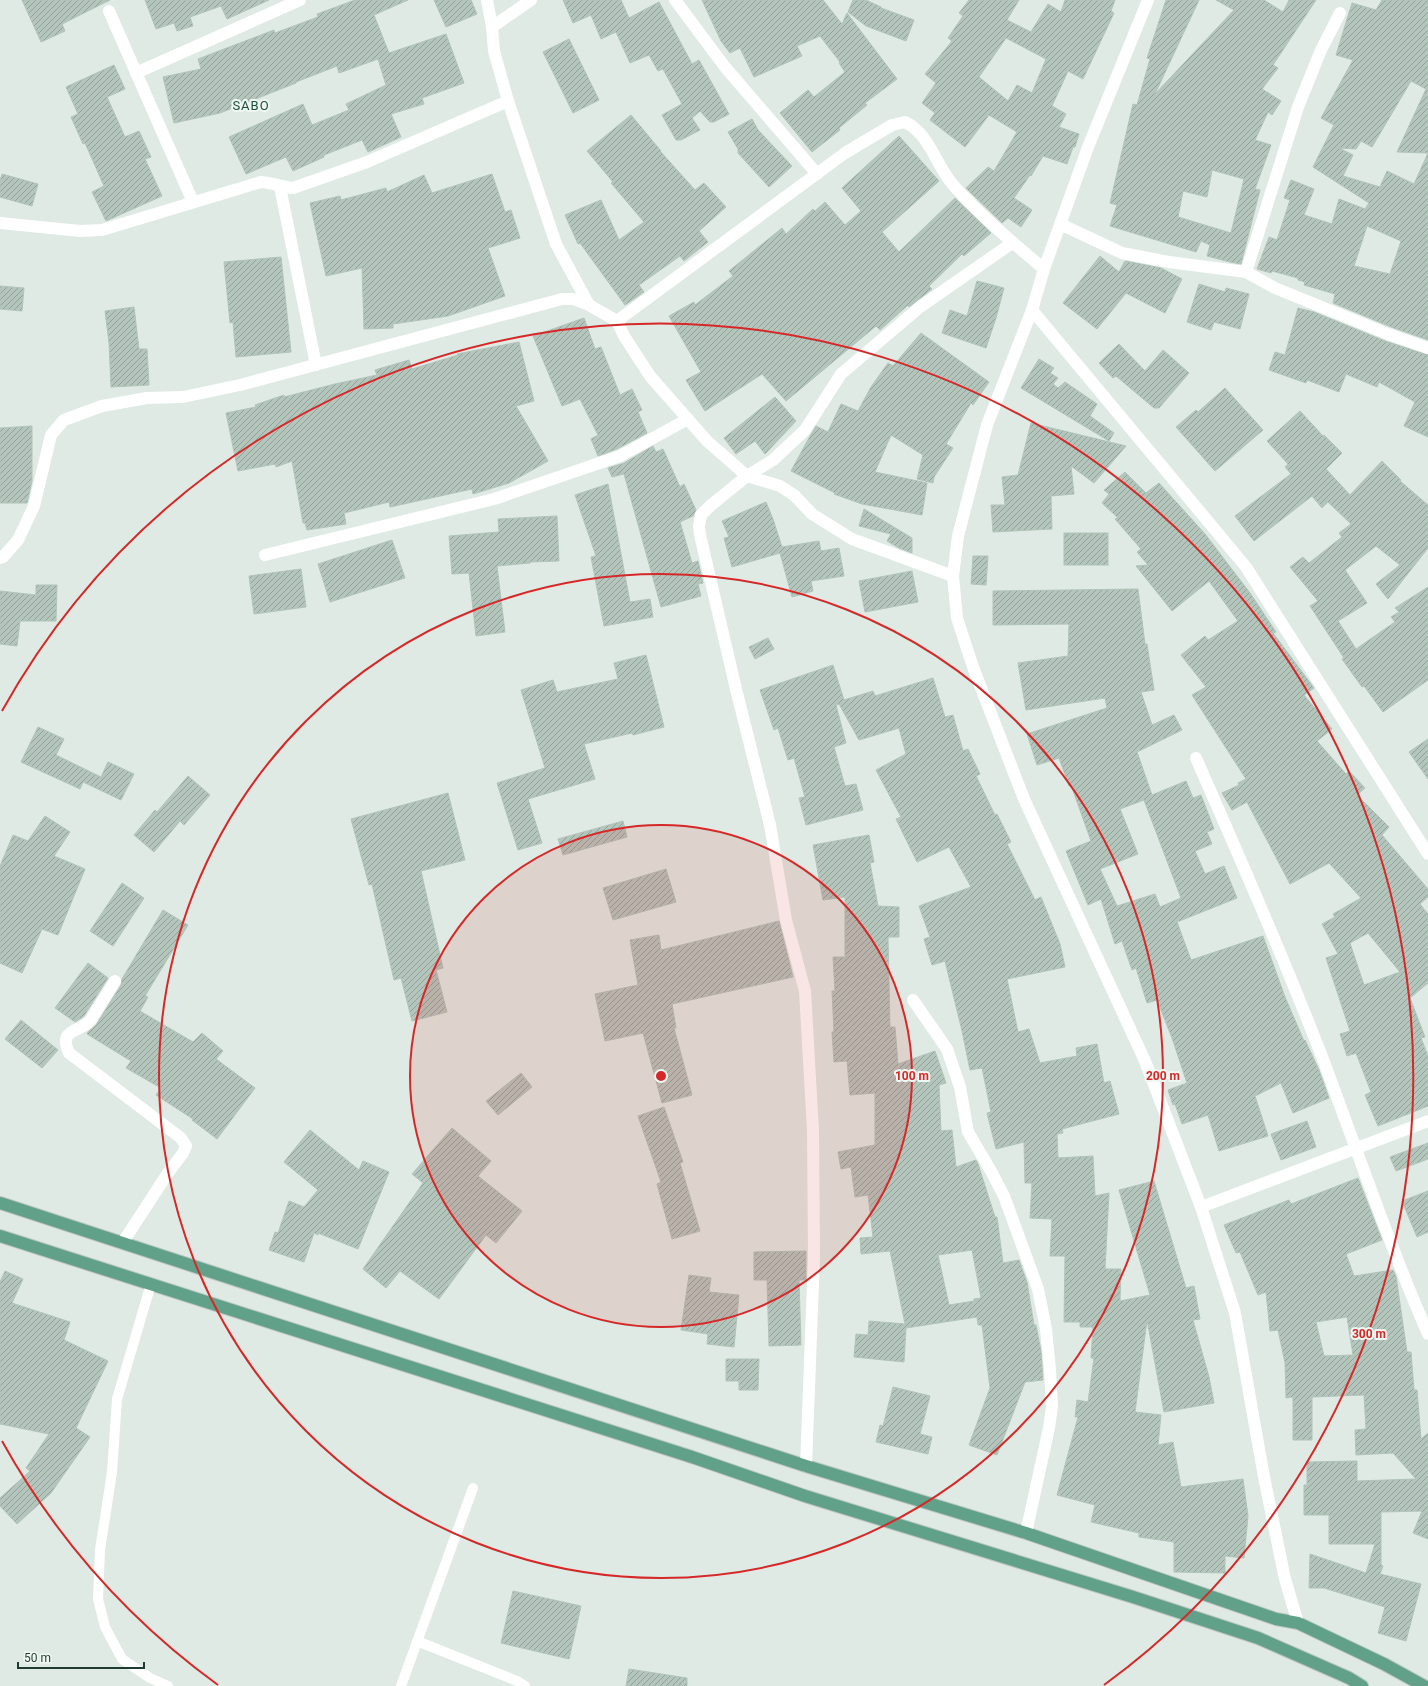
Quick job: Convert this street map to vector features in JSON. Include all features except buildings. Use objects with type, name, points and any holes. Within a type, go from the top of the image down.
[{"type":"main road","points":[[0,1203],[124,1242],[806,1466],[1026,1533],[1276,1619],[1298,1623],[1384,1664],[1424,1686]]},
{"type":"main road","points":[[0,1236],[684,1455],[805,1496],[1133,1597],[1258,1638],[1349,1678],[1362,1686]]},
{"type":"street","points":[[136,73],[300,0]]},
{"type":"street","points":[[487,0],[494,51],[508,101],[556,244],[588,305]]},
{"type":"street","points":[[492,28],[531,0]]},
{"type":"street","points":[[676,0],[725,67],[817,174]]},
{"type":"street","points":[[1148,0],[1088,147],[1044,269],[1032,310],[987,425],[958,536],[953,576],[957,618],[973,667],[1024,799],[1145,1061],[1201,1207],[1235,1313],[1264,1476],[1285,1579],[1298,1623]]},
{"type":"street","points":[[109,11],[193,202]]},
{"type":"street","points":[[1246,272],[1298,107],[1321,50],[1340,13]]},
{"type":"street","points":[[0,223],[80,231],[102,230],[261,182],[274,183],[280,187],[293,188],[368,162],[508,101]]},
{"type":"street","points":[[617,321],[845,153],[892,125],[905,122],[914,126],[924,138],[953,185],[1012,243],[1044,269]]},
{"type":"street","points":[[280,187],[316,365]]},
{"type":"street","points":[[1060,224],[1122,253],[1169,262],[1246,272],[1275,288],[1388,334],[1428,348]]},
{"type":"street","points":[[806,1466],[814,1257],[813,1130],[805,992],[786,920],[770,825],[736,689],[699,526],[701,515],[710,506],[747,476],[774,460],[805,430],[841,374],[920,307],[1012,243]]},
{"type":"street","points":[[0,558],[3,557],[18,540],[34,506],[50,435],[64,420],[102,406],[147,398],[183,397],[240,385],[562,299],[573,299],[588,305],[617,321],[624,336],[650,376],[707,441],[747,476],[780,486],[794,495],[812,514],[852,540],[953,576]]},
{"type":"street","points":[[1032,310],[1246,568],[1428,854]]},
{"type":"street","points":[[265,555],[494,499],[620,456],[688,419]]},
{"type":"street","points":[[1196,758],[1260,903],[1320,1053],[1407,1285],[1428,1334]]},
{"type":"street","points":[[115,981],[90,1021],[85,1026],[72,1030],[66,1036],[65,1044],[69,1052],[181,1138],[186,1146],[183,1153],[168,1173],[124,1242]]},
{"type":"street","points":[[913,1000],[947,1050],[960,1087],[968,1132],[991,1170],[1004,1196],[1038,1289],[1046,1328],[1052,1406],[1049,1428],[1026,1533]]},
{"type":"street","points":[[1201,1207],[1428,1121]]},
{"type":"lane","points":[[151,1284],[117,1399],[112,1472],[100,1550],[98,1599],[105,1627],[122,1659],[150,1678],[168,1686]]},
{"type":"lane","points":[[401,1686],[473,1488]]},
{"type":"lane","points":[[417,1641],[526,1686]]},
{"type":"district","name":"SABO","points":[[251,105]]}]
